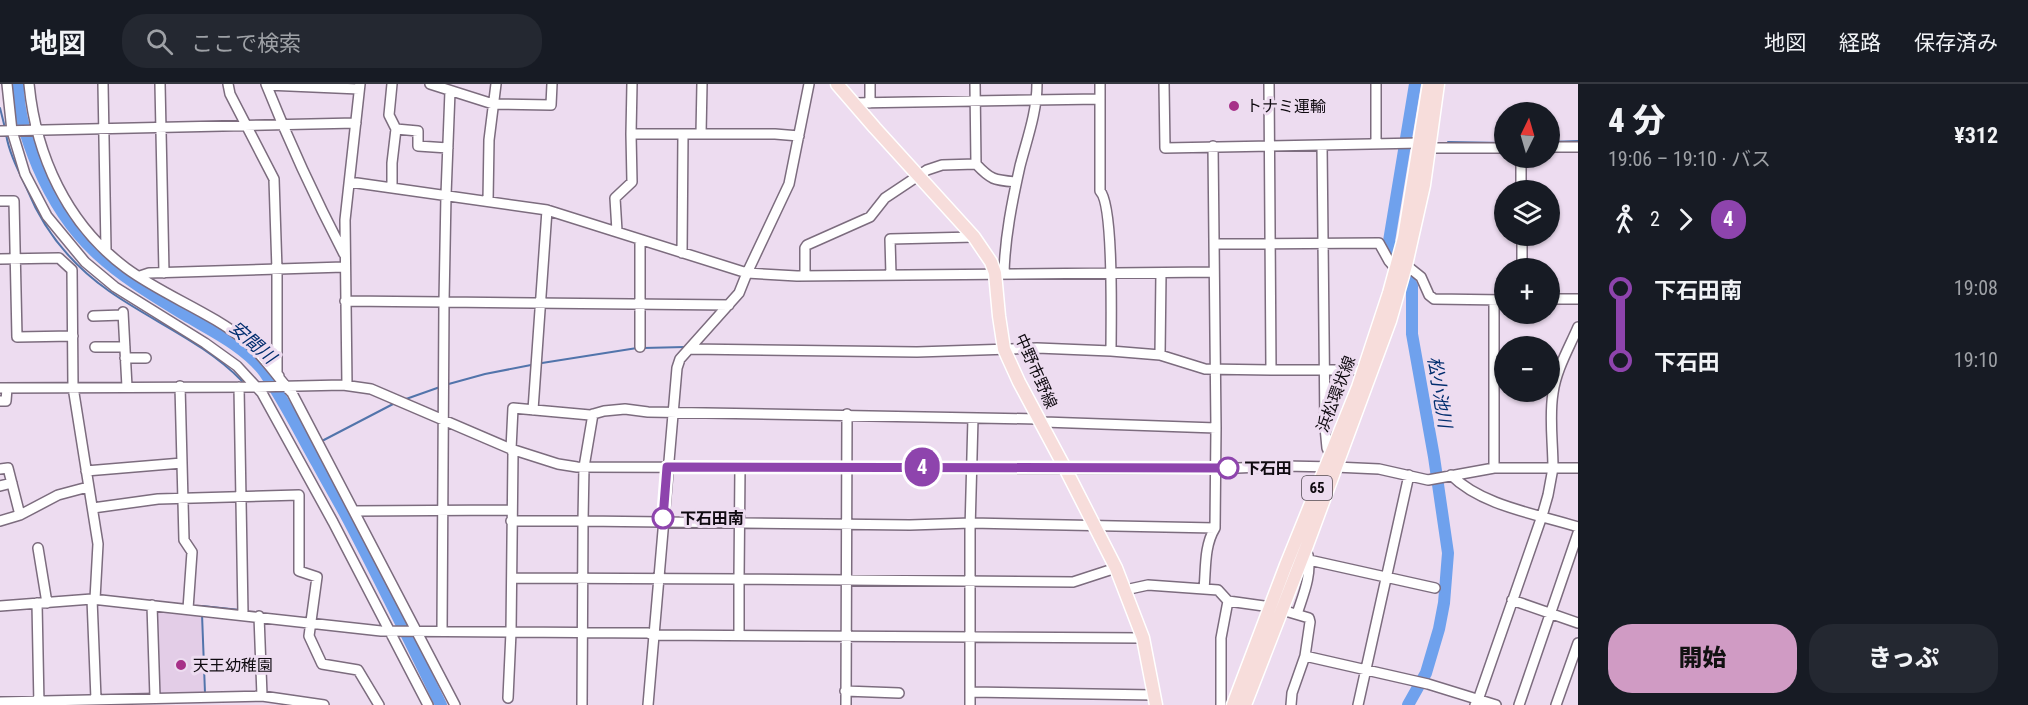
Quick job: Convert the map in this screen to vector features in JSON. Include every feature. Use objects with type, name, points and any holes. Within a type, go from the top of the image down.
[{"type":"main road","name":"中野市野線","points":[[837,84],[974,237],[1000,273],[999,316],[1005,349],[1019,382],[1116,568],[1143,638],[1155,700]]},
{"type":"main road","name":"浜松環状線","points":[[1233,705],[1276,609],[1308,554],[1330,467],[1330,454],[1401,271],[1401,250],[1421,145],[1429,84]]},
{"type":"main road","name":"浜松環状線","points":[[1245,705],[1276,609],[1330,467],[1390,321],[1424,185],[1421,145],[1438,84]]},
{"type":"street","points":[[7,84],[7,131],[25,174],[47,216],[84,262],[115,287],[205,343],[237,366],[268,402],[428,705]]},
{"type":"street","points":[[29,84],[40,145],[51,175],[61,195],[89,233],[126,268],[223,324],[246,341],[261,354],[298,403],[455,705]]},
{"type":"street","points":[[103,84],[106,249]]},
{"type":"street","points":[[160,84],[164,273]]},
{"type":"street","points":[[228,84],[230,94],[274,179],[277,374],[285,386]]},
{"type":"street","points":[[344,255],[281,124],[267,84],[359,86],[345,219],[347,385]]},
{"type":"street","points":[[392,84],[389,115],[396,129],[392,187]]},
{"type":"street","points":[[430,84],[492,104],[551,105],[552,84]]},
{"type":"street","points":[[488,201],[492,104],[496,84]]},
{"type":"street","points":[[617,231],[615,198],[632,182],[632,84]]},
{"type":"street","points":[[701,134],[702,84]]},
{"type":"street","points":[[648,705],[677,368],[680,359],[740,293],[747,273],[789,184],[809,84]]},
{"type":"street","points":[[870,84],[870,103]]},
{"type":"street","points":[[975,84],[976,164],[983,174],[1001,181],[1017,182]]},
{"type":"street","points":[[1000,273],[1017,182],[1037,101],[1037,84]]},
{"type":"street","points":[[1100,84],[1100,191],[1104,195],[1108,218],[1111,351]]},
{"type":"street","points":[[1164,84],[1165,148],[1399,143],[1494,148]]},
{"type":"street","points":[[1269,84],[1271,370]]},
{"type":"street","points":[[1376,84],[1376,144]]},
{"type":"street","points":[[442,631],[447,88]]},
{"type":"street","points":[[854,104],[1100,99]]},
{"type":"street","points":[[7,131],[356,123]]},
{"type":"street","points":[[396,129],[418,131],[418,146],[448,148]]},
{"type":"street","points":[[631,134],[799,136]]},
{"type":"street","points":[[682,252],[683,134]]},
{"type":"street","points":[[1322,145],[1325,427],[1327,448],[1330,454]]},
{"type":"street","points":[[1204,589],[1209,537],[1215,528],[1213,146]]},
{"type":"street","points":[[1560,147],[1578,147]]},
{"type":"street","points":[[805,276],[805,248],[807,245],[870,217],[885,198],[927,170],[942,165],[976,164]]},
{"type":"street","points":[[350,182],[547,210],[747,273],[805,276],[1214,272]]},
{"type":"street","points":[[0,201],[14,201],[17,337],[73,336]]},
{"type":"street","points":[[533,410],[547,210]]},
{"type":"street","points":[[891,275],[890,239],[974,237]]},
{"type":"street","points":[[640,240],[640,347]]},
{"type":"street","points":[[1214,244],[1379,243],[1389,261],[1401,271],[1421,277],[1429,295],[1434,299],[1494,300]]},
{"type":"street","points":[[0,259],[60,258],[72,270],[73,387],[98,544],[94,599],[98,701]]},
{"type":"street","points":[[140,276],[149,273],[344,267]]},
{"type":"street","points":[[1160,355],[1161,273]]},
{"type":"street","points":[[1560,299],[1578,299]]},
{"type":"street","points":[[345,301],[729,304]]},
{"type":"street","points":[[93,316],[123,314],[127,387]]},
{"type":"street","points":[[1494,324],[1494,468]]},
{"type":"street","points":[[1476,703],[1548,495],[1553,468],[1552,393],[1578,327]]},
{"type":"street","points":[[95,347],[124,347]]},
{"type":"street","points":[[689,349],[917,352],[1005,349],[1111,351],[1160,355],[1215,370],[1363,370]]},
{"type":"street","points":[[125,358],[146,358]]},
{"type":"street","points":[[0,401],[6,401],[3,388],[347,385],[371,389],[511,449],[558,464],[584,468],[1215,469],[1284,466],[1379,469],[1428,480],[1494,468],[1578,468]]},
{"type":"street","points":[[180,386],[184,540],[192,552],[188,609]]},
{"type":"street","points":[[239,387],[243,615]]},
{"type":"street","points":[[508,698],[512,578],[513,408],[593,414],[625,409],[672,412],[1038,419],[1044,422],[1216,428]]},
{"type":"street","points":[[582,705],[584,468],[593,414]]},
{"type":"street","points":[[846,705],[847,414]]},
{"type":"street","points":[[970,705],[973,418]]},
{"type":"street","points":[[86,471],[182,463]]},
{"type":"street","points":[[739,635],[740,467]]},
{"type":"street","points":[[0,469],[8,468],[20,514]]},
{"type":"street","points":[[1358,705],[1409,475]]},
{"type":"street","points":[[1447,476],[1487,499],[1578,527]]},
{"type":"street","points":[[0,486],[12,483]]},
{"type":"street","points":[[0,521],[58,495],[88,487]]},
{"type":"street","points":[[93,508],[183,498],[299,495],[299,571],[317,577],[309,636],[322,664],[358,670],[379,705]]},
{"type":"street","points":[[354,511],[511,510]]},
{"type":"street","points":[[511,521],[1095,525],[1215,528]]},
{"type":"street","points":[[1519,705],[1578,533]]},
{"type":"street","points":[[38,548],[48,603]]},
{"type":"street","points":[[1297,614],[1306,588],[1308,554],[1386,578],[1435,588]]},
{"type":"street","points":[[512,578],[1073,582],[1116,568]]},
{"type":"street","points":[[1125,590],[1148,585],[1218,590],[1228,601],[1276,609],[1309,618],[1305,656],[1292,693],[1291,705]]},
{"type":"street","points":[[0,606],[94,599],[417,632],[1143,638]]},
{"type":"street","points":[[1512,600],[1578,622]]},
{"type":"street","points":[[1221,705],[1221,640],[1228,601]]},
{"type":"street","points":[[37,603],[39,703]]},
{"type":"street","points":[[152,605],[155,698]]},
{"type":"street","points":[[259,616],[262,696]]},
{"type":"street","points":[[1557,705],[1578,643]]},
{"type":"street","points":[[1305,656],[1423,683],[1476,703],[1496,705]]},
{"type":"street","points":[[846,691],[899,693]]},
{"type":"street","points":[[970,692],[1155,700]]},
{"type":"street","points":[[0,702],[39,703],[155,698],[210,701],[262,696],[324,705]]},
{"type":"shaded area","points":[[155,609],[202,614],[204,692],[157,693]]},
{"type":"waterway","name":"安間川","points":[[18,84],[24,127],[38,167],[65,217],[81,237],[98,254],[137,285],[238,347],[265,373],[286,406],[348,519],[441,705]]},
{"type":"waterway","name":"松小池川","points":[[1408,705],[1426,673],[1439,629],[1444,603],[1448,553],[1412,334],[1412,286],[1389,241],[1415,84]]},
{"type":"waterway","points":[[0,108],[5,128]]},
{"type":"waterway","points":[[6,134],[12,155],[34,204],[51,233],[71,258],[109,291],[195,344],[242,381]]},
{"type":"waterway","points":[[1560,142],[1578,141]]},
{"type":"waterway","points":[[1448,142],[1494,143]]},
{"type":"waterway","points":[[643,348],[685,347]]},
{"type":"waterway","points":[[542,363],[637,348]]},
{"type":"waterway","points":[[445,385],[531,365]]},
{"type":"waterway","points":[[406,399],[440,387]]},
{"type":"waterway","points":[[320,442],[395,403]]},
{"type":"waterway","name":"安間川","points":[[309,448],[316,445]]},
{"type":"waterway","points":[[202,606],[240,610]]},
{"type":"waterway","points":[[202,614],[204,693]]},
{"type":"bus line","name":"4","points":[[663,518],[667,467],[1228,468]]},
{"type":"place","name":"トナミ運輸","points":[[1234,106]]},
{"type":"place","name":"下石田","points":[[1228,468]]},
{"type":"place","name":"下石田南","points":[[663,518]]},
{"type":"place","name":"天王幼稚園","points":[[181,665]]}]
